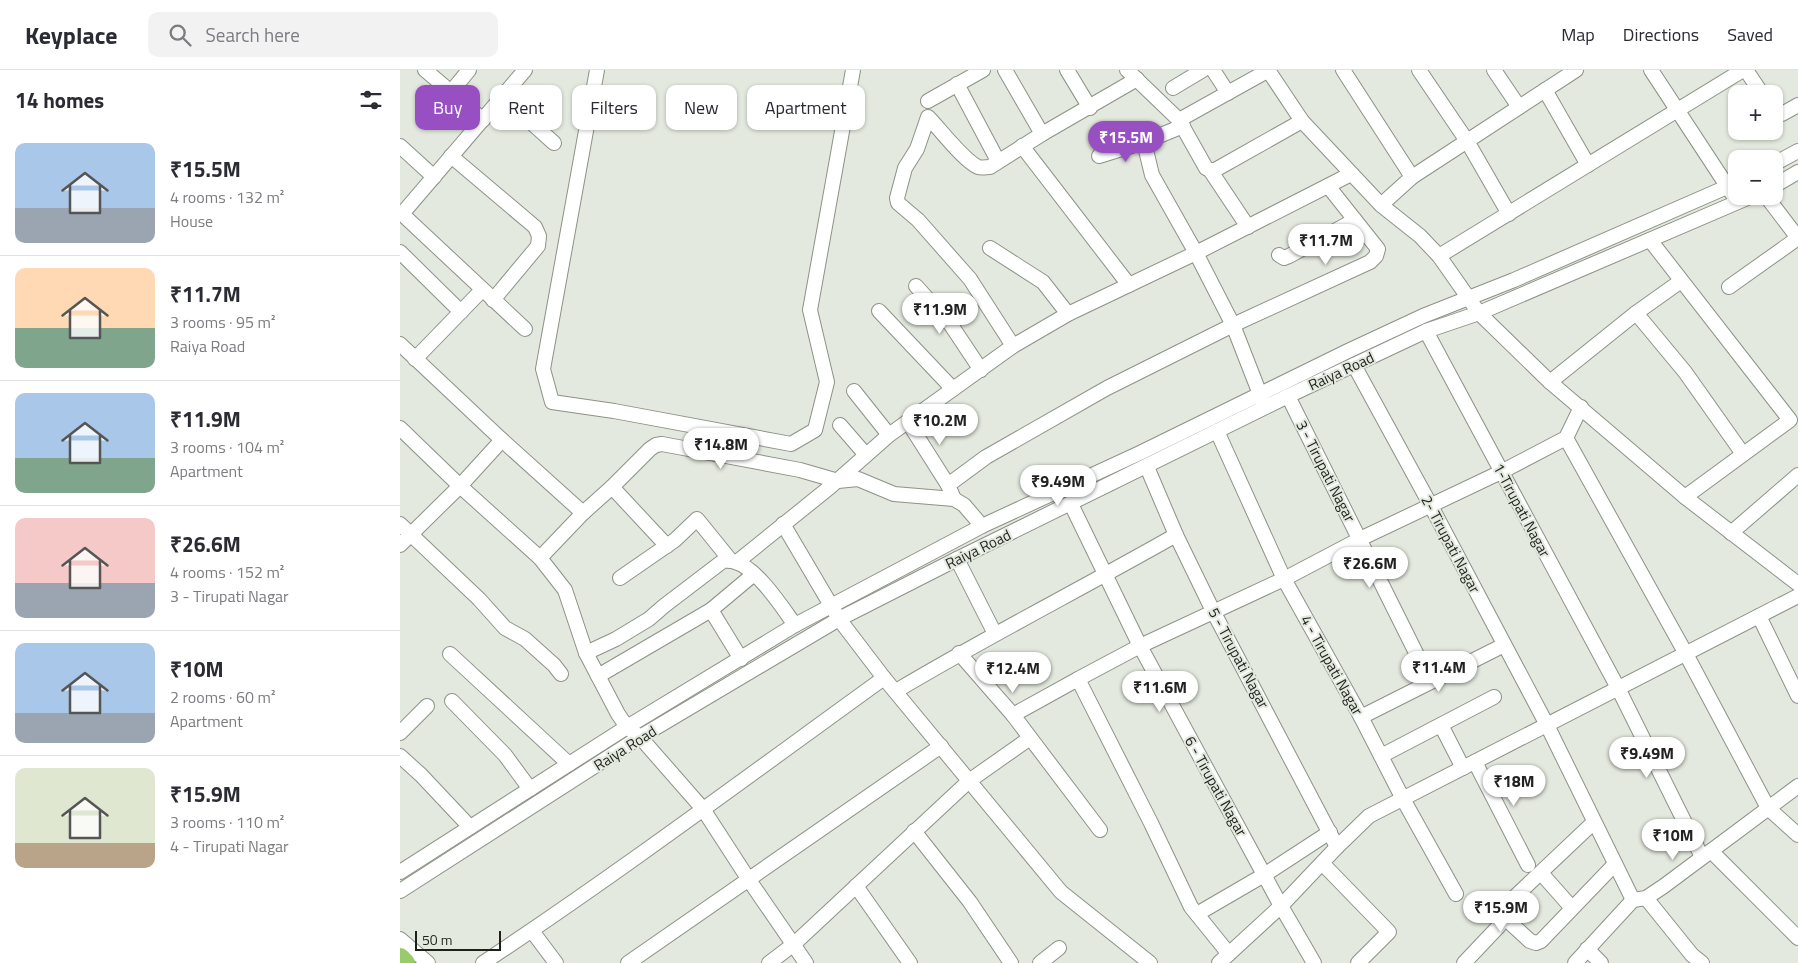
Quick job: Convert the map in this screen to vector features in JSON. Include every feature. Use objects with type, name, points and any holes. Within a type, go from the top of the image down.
[{"type":"highway","points":[[400,958],[405,963]]},
{"type":"street","points":[[425,70],[443,85]]},
{"type":"street","points":[[457,85],[469,70]]},
{"type":"street","points":[[513,85],[525,70]]},
{"type":"street","points":[[598,70],[543,369],[552,402],[614,411],[791,444],[815,430],[827,382],[810,310],[853,70]]},
{"type":"street","points":[[928,101],[983,70]]},
{"type":"street","points":[[1005,70],[1042,134]]},
{"type":"street","points":[[1067,70],[1090,108]]},
{"type":"street","points":[[1173,88],[1203,70]]},
{"type":"street","points":[[1214,70],[1228,93]]},
{"type":"street","points":[[1100,156],[1144,142],[1181,123],[1268,70],[1302,121],[1381,205],[1420,236],[1438,256],[1479,314],[1550,382],[1685,497],[1798,584]]},
{"type":"street","points":[[1343,70],[1412,178]]},
{"type":"street","points":[[1419,70],[1467,141],[1510,214]]},
{"type":"street","points":[[1494,70],[1519,107]]},
{"type":"street","points":[[1381,205],[1412,178],[1575,70]]},
{"type":"street","points":[[1651,70],[1728,180]]},
{"type":"street","points":[[1438,256],[1745,70],[1756,85]]},
{"type":"street","points":[[1013,346],[970,279],[918,220],[898,203],[897,198],[905,168],[917,149],[928,117],[978,167],[990,166],[1042,134],[1090,108],[1132,75],[1181,123],[1206,168],[1210,170],[1248,226]]},
{"type":"street","points":[[957,84],[998,161]]},
{"type":"street","points":[[1545,90],[1588,165]]},
{"type":"street","points":[[1783,113],[1798,105]]},
{"type":"street","points":[[490,112],[401,213],[525,329]]},
{"type":"street","points":[[1210,170],[1215,170],[1302,121]]},
{"type":"street","points":[[540,130],[554,143]]},
{"type":"street","points":[[1144,142],[1152,175],[1196,253],[1233,325],[1266,407]]},
{"type":"street","points":[[400,146],[434,177]]},
{"type":"street","points":[[1022,146],[1129,285]]},
{"type":"street","points":[[1783,159],[1798,151]]},
{"type":"street","points":[[452,156],[535,227],[539,236],[538,246],[494,300]]},
{"type":"street","points":[[1783,181],[1798,172]]},
{"type":"street","points":[[586,653],[616,639],[649,619],[723,561],[734,561],[838,481],[889,435],[1013,346],[1068,314],[1196,253],[1351,174]]},
{"type":"street","points":[[948,485],[986,457],[1107,388],[1233,325],[1370,262],[1376,256],[1378,249],[1328,186]]},
{"type":"street","name":"Raiya Road","points":[[400,872],[627,727],[796,625],[982,526],[1142,452],[1373,339],[1728,188]]},
{"type":"street","name":"Raiya Road","points":[[400,891],[640,737],[839,619],[1288,396],[1426,331],[1479,314],[1732,205]]},
{"type":"street","points":[[1729,287],[1798,238],[1773,205]]},
{"type":"street","points":[[1279,255],[1284,258],[1355,220]]},
{"type":"street","points":[[1650,240],[1790,420],[1685,497]]},
{"type":"street","points":[[990,248],[1043,282],[1068,314]]},
{"type":"street","points":[[400,252],[461,312]]},
{"type":"street","points":[[1550,382],[1636,313],[1681,282]]},
{"type":"street","points":[[916,286],[951,325],[981,370]]},
{"type":"street","points":[[415,359],[482,290]]},
{"type":"street","points":[[879,311],[953,389]]},
{"type":"street","points":[[1636,313],[1685,372],[1743,454]]},
{"type":"street","name":"1-Tirupati Nagar","points":[[1426,331],[1706,854],[1798,938]]},
{"type":"street","points":[[400,344],[583,513]]},
{"type":"street","name":"2- Tirupati Nagar","points":[[1354,365],[1547,725],[1615,864],[1639,899],[1692,955],[1702,963]]},
{"type":"street","points":[[854,391],[889,435]]},
{"type":"street","name":"3 - Tirupati Nagar","points":[[1288,396],[1430,681]]},
{"type":"street","points":[[1013,715],[1140,646],[1284,578],[1360,539],[1501,472],[1566,438],[1581,407]]},
{"type":"street","points":[[908,422],[948,485],[954,499]]},
{"type":"street","points":[[840,425],[866,455]]},
{"type":"street","points":[[400,428],[460,486],[540,558],[565,590],[586,653],[627,727],[640,737],[703,808],[749,880],[806,963]]},
{"type":"street","name":"4 - Tirupati Nagar","points":[[1217,432],[1284,578],[1361,717],[1402,799],[1456,894]]},
{"type":"street","points":[[1566,438],[1686,654],[1768,808],[1798,835]]},
{"type":"street","points":[[400,544],[405,529],[460,486],[502,440]]},
{"type":"street","points":[[540,558],[583,513],[650,449],[662,444],[800,470],[838,481],[858,479],[894,494],[954,499],[964,505],[982,526]]},
{"type":"street","name":"5 - Tirupati Nagar","points":[[1146,467],[1176,536],[1213,611],[1337,846]]},
{"type":"street","points":[[1731,532],[1797,477]]},
{"type":"street","points":[[612,487],[667,546]]},
{"type":"street","name":"6 - Tirupati Nagar","points":[[1071,504],[1140,646],[1281,906],[1314,963]]},
{"type":"street","points":[[620,578],[667,546],[697,519],[734,561],[754,574],[772,593],[796,625]]},
{"type":"street","points":[[783,524],[839,619],[884,678],[1061,892],[1150,963]]},
{"type":"street","points":[[405,529],[479,598],[505,628],[526,639],[561,674]]},
{"type":"street","points":[[896,691],[994,634],[1176,536]]},
{"type":"street","points":[[958,559],[994,634]]},
{"type":"street","points":[[598,676],[711,610],[754,574]]},
{"type":"street","points":[[1078,679],[1191,907],[1224,959],[1281,906],[1337,846],[1369,816],[1798,596]]},
{"type":"street","points":[[711,610],[742,659]]},
{"type":"street","points":[[1759,616],[1798,696]]},
{"type":"street","points":[[1361,717],[1504,644]]},
{"type":"street","points":[[960,653],[1013,715],[1100,830]]},
{"type":"street","points":[[450,654],[568,764]]},
{"type":"street","points":[[484,963],[532,931],[884,678]]},
{"type":"street","points":[[1381,756],[1494,697]]},
{"type":"street","points":[[452,701],[505,755],[530,789]]},
{"type":"street","points":[[400,733],[428,706]]},
{"type":"street","points":[[1441,725],[1469,765],[1528,865]]},
{"type":"street","points":[[769,963],[794,944],[969,781],[1030,738]]},
{"type":"street","points":[[628,963],[941,746]]},
{"type":"street","points":[[400,756],[441,795],[470,827]]},
{"type":"street","points":[[1575,963],[1639,899],[1706,854],[1798,786]]},
{"type":"street","points":[[1594,822],[1504,908],[1502,913],[1504,918],[1530,940],[1536,943],[1541,941],[1615,864]]},
{"type":"street","points":[[914,831],[970,902],[1011,963]]},
{"type":"street","points":[[1197,914],[1264,875],[1330,832]]},
{"type":"street","points":[[1322,863],[1389,932],[1358,963]]},
{"type":"street","points":[[1540,873],[1572,908]]},
{"type":"street","points":[[856,886],[910,963]]},
{"type":"street","points":[[1464,963],[1499,926]]},
{"type":"street","points":[[532,931],[556,963]]},
{"type":"street","points":[[400,939],[428,963]]},
{"type":"street","points":[[1040,963],[1059,948]]},
{"type":"street","points":[[1587,949],[1601,963]]}]
